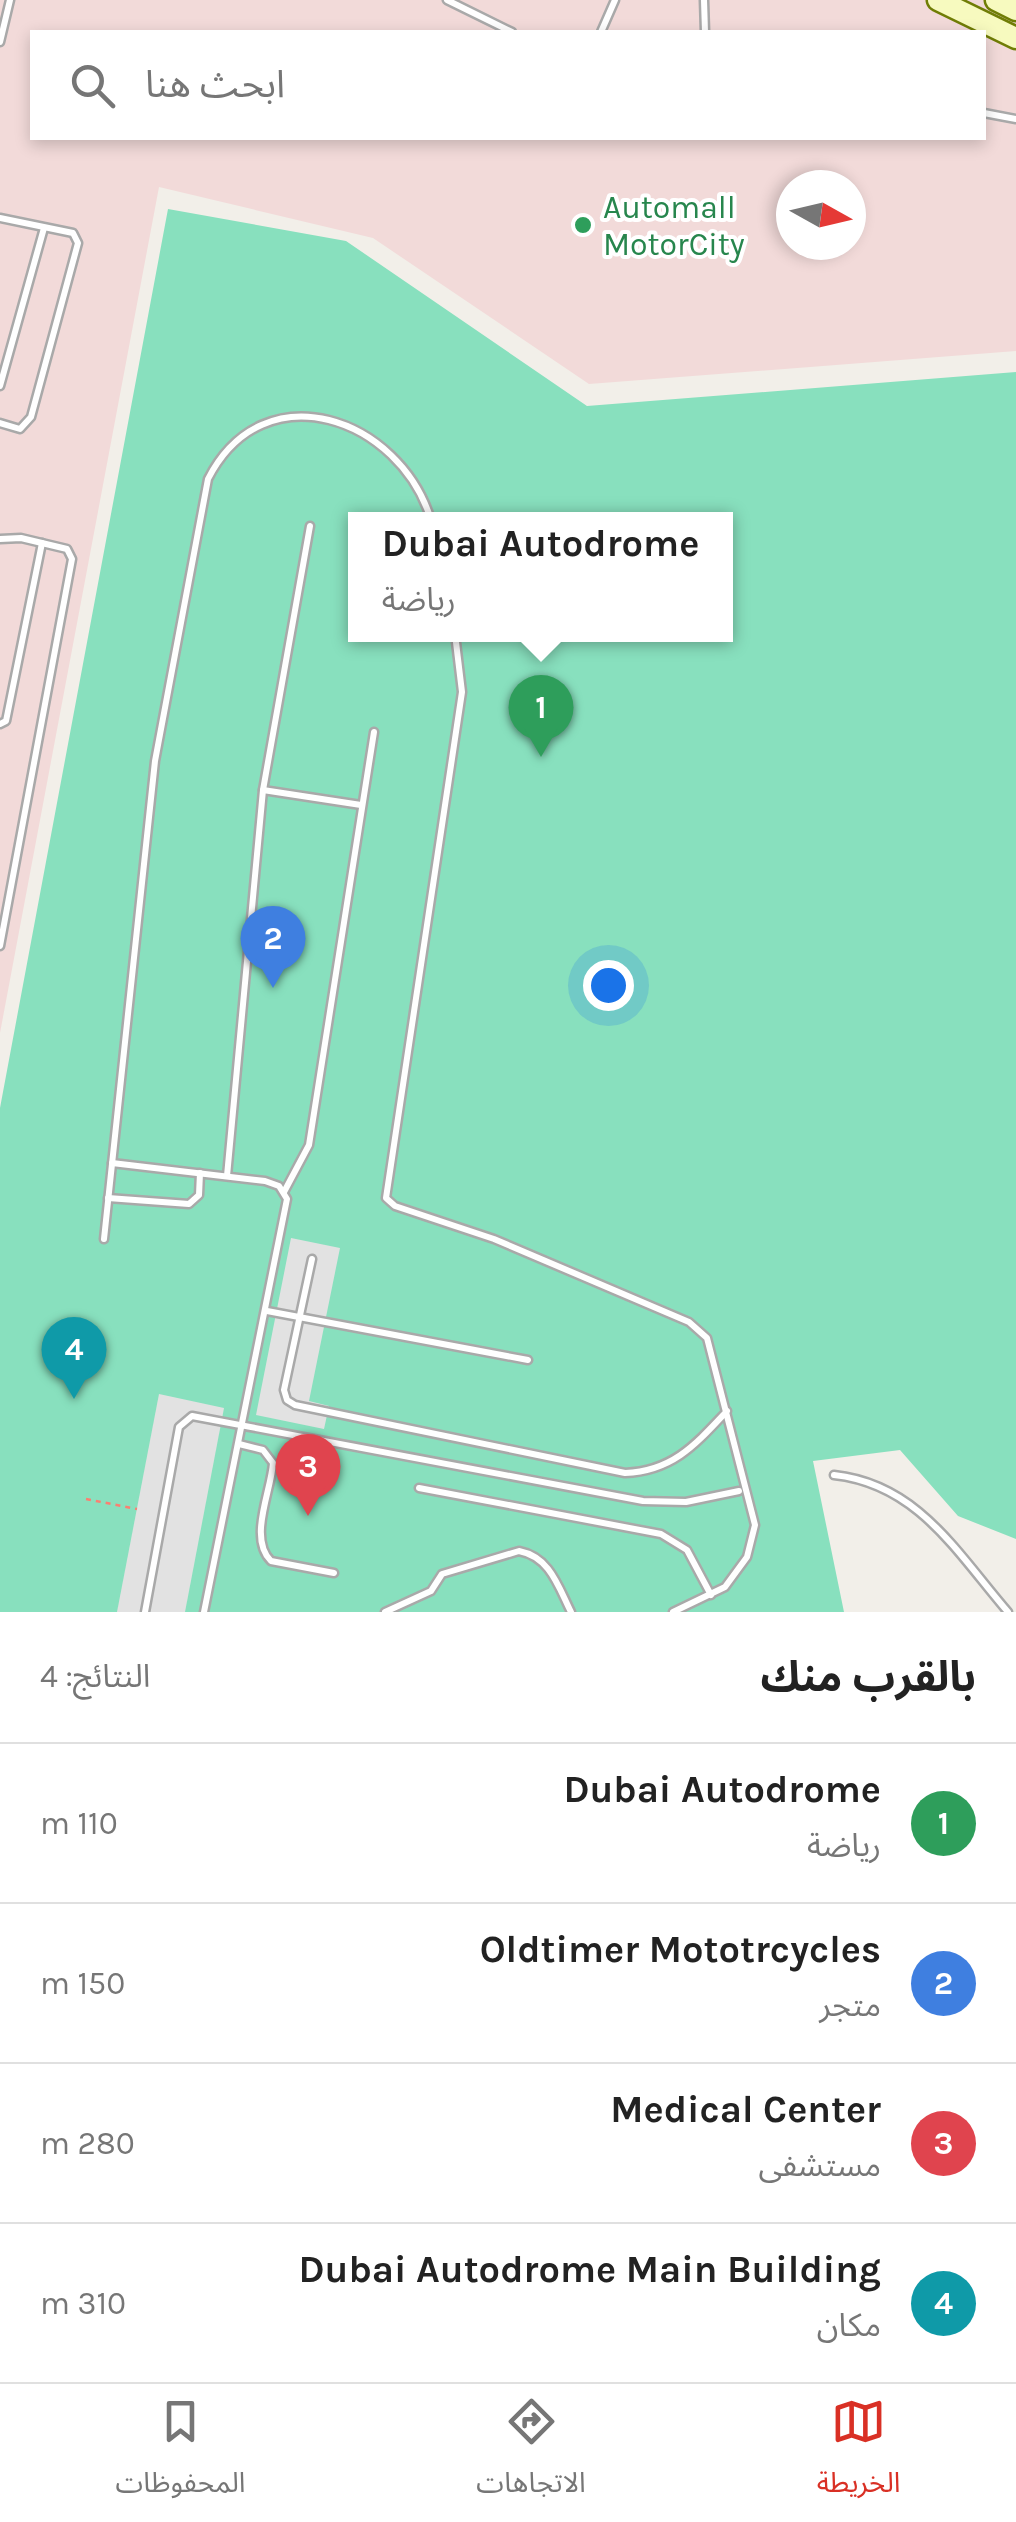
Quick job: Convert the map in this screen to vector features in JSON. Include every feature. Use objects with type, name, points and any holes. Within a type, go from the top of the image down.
[{"type":"street","points":[[938,0],[1016,38]]},
{"type":"lane","points":[[0,42],[10,0]]},
{"type":"lane","points":[[447,0],[508,30]]},
{"type":"lane","points":[[602,30],[616,0]]},
{"type":"lane","points":[[704,0],[705,30]]},
{"type":"lane","points":[[986,113],[1016,119]]},
{"type":"lane","points":[[0,218],[73,233],[77,246],[30,416],[20,429],[0,423]]},
{"type":"lane","points":[[0,386],[44,228]]},
{"type":"lane","points":[[104,1239],[155,761],[208,479],[225,451],[250,430],[290,416],[323,418],[354,429],[402,464],[428,512]]},
{"type":"lane","points":[[227,1176],[263,790],[310,526]]},
{"type":"lane","points":[[0,539],[9,536],[67,549],[72,559],[0,946]]},
{"type":"lane","points":[[0,724],[6,721],[42,543]]},
{"type":"lane","points":[[456,642],[462,692],[386,1198],[394,1206],[494,1239],[689,1322],[712,1348],[754,1526],[738,1572],[711,1595],[673,1612]]},
{"type":"lane","points":[[284,1192],[302,1166],[309,1145],[374,732]]},
{"type":"lane","points":[[263,790],[361,805]]},
{"type":"lane","points":[[112,1163],[273,1182],[284,1192],[288,1207],[204,1612]]},
{"type":"lane","points":[[108,1198],[189,1204],[199,1195],[200,1173]]},
{"type":"lane","points":[[312,1258],[284,1390],[287,1400],[295,1405],[625,1472],[658,1469],[678,1459],[728,1410]]},
{"type":"lane","points":[[267,1311],[528,1360]]},
{"type":"lane","points":[[145,1612],[179,1427],[192,1416],[643,1502],[686,1502],[739,1491]]},
{"type":"lane","points":[[239,1444],[263,1450],[273,1463],[260,1538],[265,1554],[271,1561],[334,1573]]},
{"type":"lane","points":[[834,1476],[874,1482],[911,1503],[1008,1612]]},
{"type":"lane","points":[[418,1488],[662,1534],[687,1550],[711,1595]]},
{"type":"lane","points":[[385,1612],[430,1591],[442,1574],[519,1550],[531,1553],[548,1568],[571,1612]]},
{"type":"path","points":[[86,1498],[137,1508]]},
{"type":"shaded area","points":[[0,0],[1016,0],[1016,351],[589,384],[373,238],[159,187],[0,1033]]},
{"type":"shaded area","points":[[291,1238],[340,1248],[309,1401],[329,1406],[324,1429],[256,1415]]},
{"type":"shaded area","points":[[159,1394],[224,1408],[185,1612],[117,1612]]},
{"type":"green space","points":[[168,209],[346,241],[587,406],[1016,372],[1016,1539],[958,1516],[900,1450],[813,1461],[844,1612],[0,1612],[0,1108]]},
{"type":"place","name":"Automall MotorCity","points":[[583,225]]},
{"type":"place","name":"Dubai Autodrome","points":[[541,757]]},
{"type":"place","name":"Oldtimer Mototrcycles","points":[[273,988]]},
{"type":"place","name":"Dubai Autodrome Main Building","points":[[74,1399]]},
{"type":"place","name":"Medical Center","points":[[308,1516]]}]
